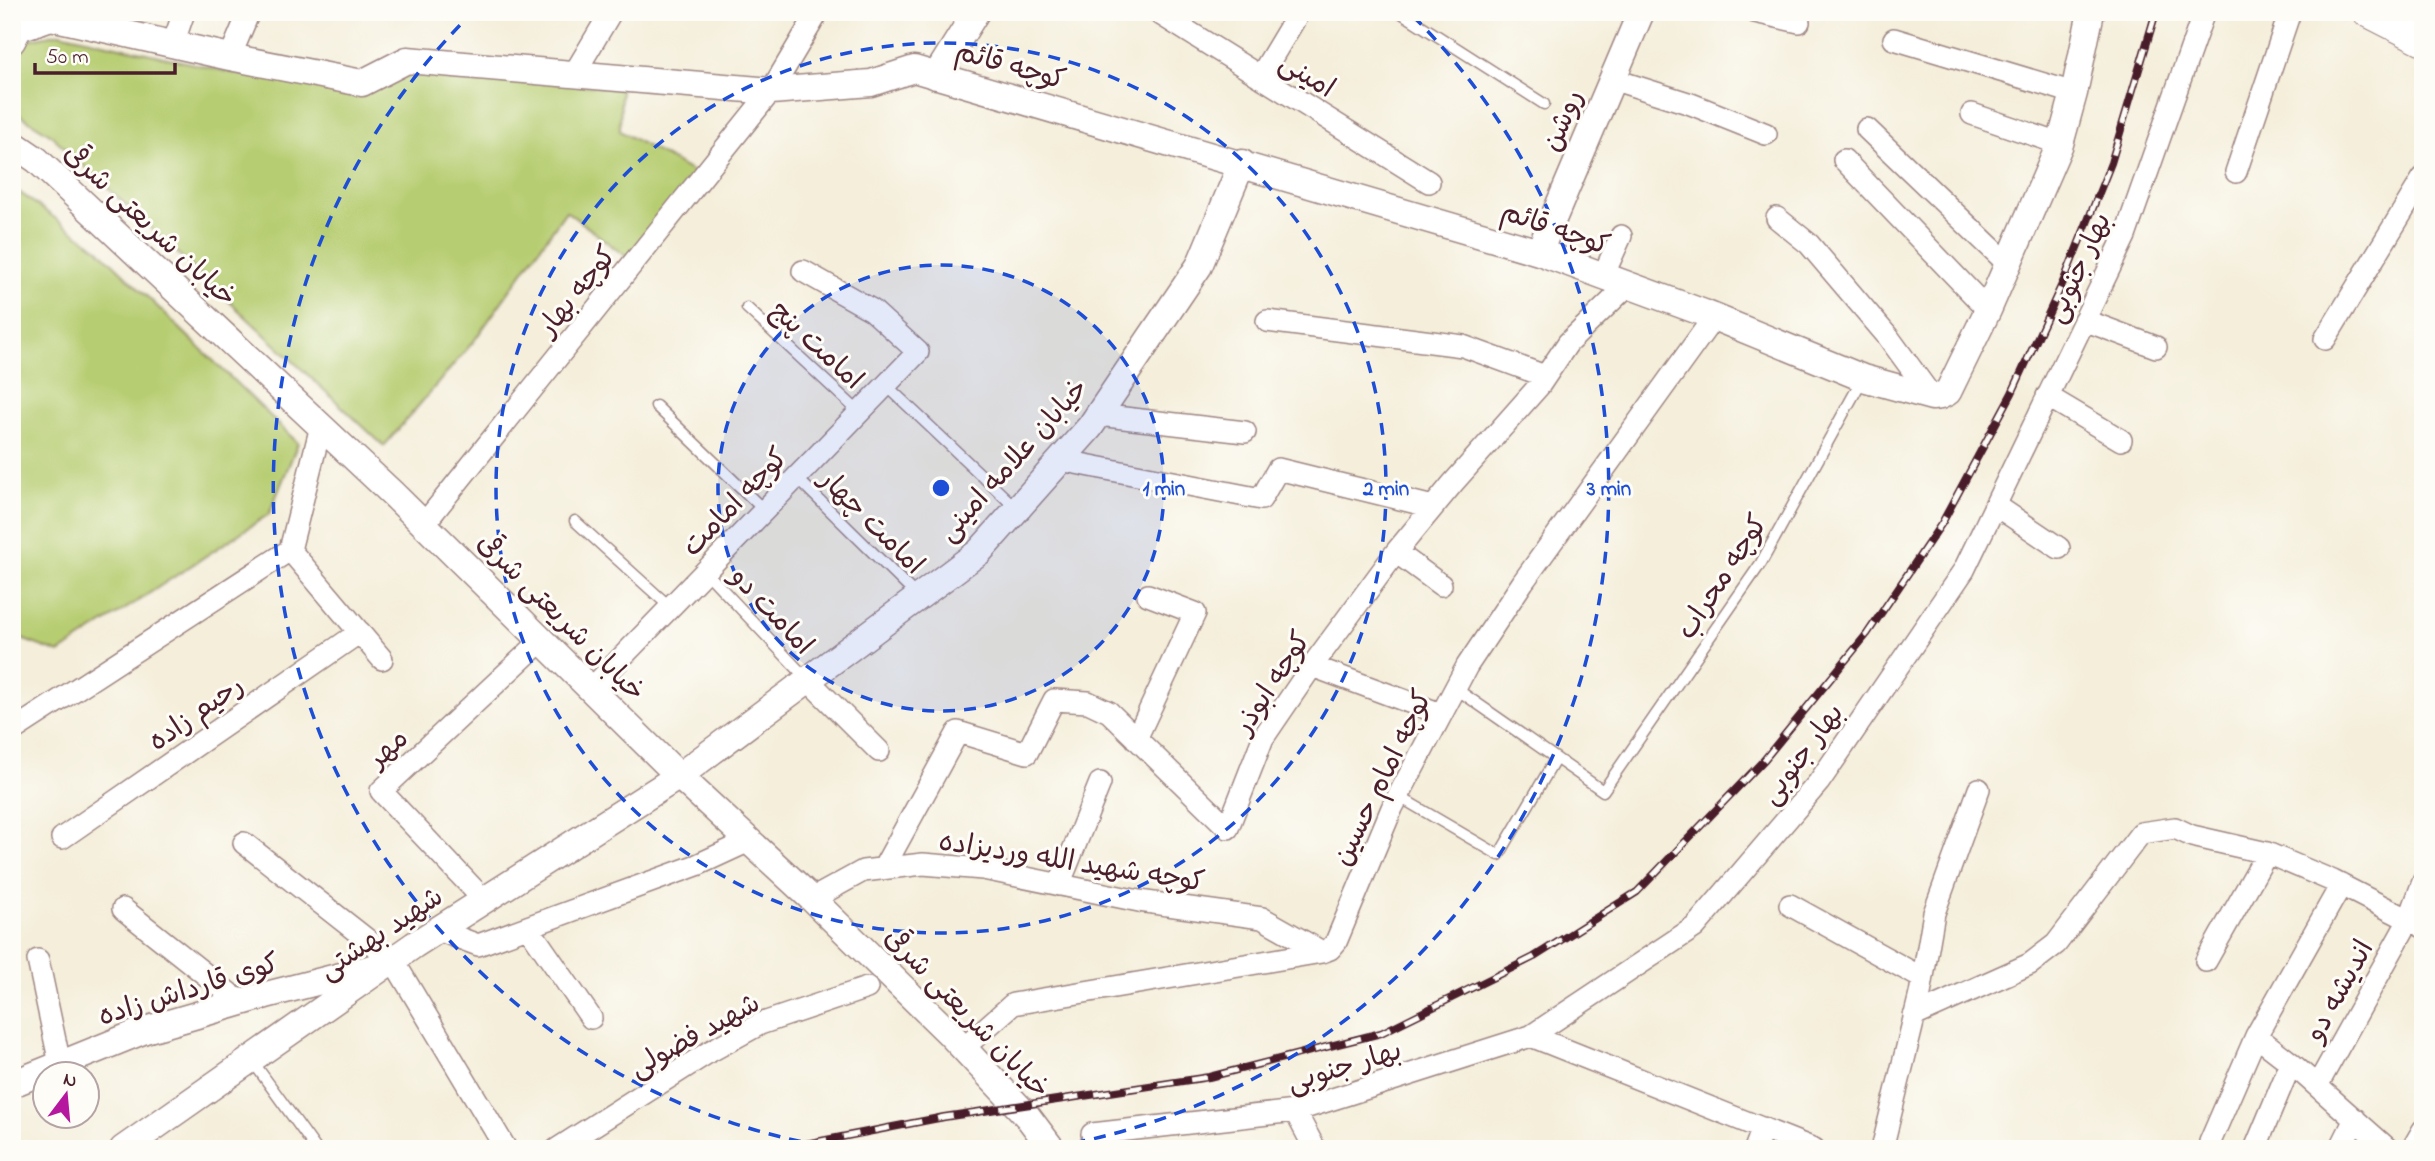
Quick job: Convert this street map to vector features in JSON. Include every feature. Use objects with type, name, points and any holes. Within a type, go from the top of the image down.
[{"type":"main road","points":[[2368,12],[2423,40]]},
{"type":"street","points":[[173,44],[184,12]]},
{"type":"street","points":[[230,57],[249,12]]},
{"type":"street","points":[[574,74],[611,12]]},
{"type":"street","name":"کوچه بهار","points":[[424,524],[771,91],[818,12]]},
{"type":"street","points":[[936,76],[976,12]]},
{"type":"street","name":"امینی","points":[[1157,12],[1429,182]]},
{"type":"street","points":[[1260,76],[1299,12]]},
{"type":"street","name":"روشن","points":[[1539,252],[1641,12]]},
{"type":"street","points":[[1755,12],[1799,22]]},
{"type":"street","points":[[1777,218],[1809,244],[1889,338],[1932,397],[1948,392],[1988,310],[2060,144],[2091,12]]},
{"type":"street","name":"بهار جنوبی","points":[[1092,1134],[1295,1111],[1531,1036],[1695,927],[1819,782],[1964,570],[2125,236],[2204,12]]},
{"type":"street","points":[[2236,172],[2290,12]]},
{"type":"street","name":"کوچه قائم","points":[[12,41],[19,28],[52,15],[230,57],[362,83],[407,60],[771,91],[871,83],[914,69],[1539,252],[1714,317],[1863,378],[1932,397]]},
{"type":"street","points":[[1894,39],[2074,93]]},
{"type":"street","points":[[1612,79],[1691,104],[1766,134]]},
{"type":"street","points":[[1972,114],[2060,144]]},
{"type":"street","points":[[1867,128],[2007,263]]},
{"type":"street","name":"خیابان شریعتی شرقی","points":[[12,143],[37,160],[321,426],[679,776],[812,899],[963,1048],[1028,1117],[1052,1149]]},
{"type":"street","points":[[1844,160],[1988,310]]},
{"type":"street","name":"خیابان علامه امینی","points":[[679,776],[979,552],[1098,415],[1199,266],[1242,163]]},
{"type":"street","points":[[2325,339],[2423,178]]},
{"type":"street","points":[[1603,276],[1621,236]]},
{"type":"street","name":"کوچه امامت","points":[[591,689],[918,352],[872,310],[803,271]]},
{"type":"street","name":"کوچه ابوذر","points":[[883,869],[958,732],[1027,753],[1054,701],[1088,702],[1109,712],[1228,828],[1263,738],[1312,666],[1396,552],[1545,376],[1568,343],[1628,285]]},
{"type":"street","name":"کوچه امام حسین","points":[[1322,952],[1330,949],[1336,942],[1398,796],[1467,666],[1522,582],[1714,317]]},
{"type":"street","points":[[2084,320],[2156,347]]},
{"type":"street","points":[[1267,321],[1463,346],[1545,376]]},
{"type":"street","points":[[2047,397],[2121,440]]},
{"type":"street","points":[[1098,415],[1244,432]]},
{"type":"street","points":[[12,731],[289,550],[321,426]]},
{"type":"street","points":[[1060,460],[1261,499],[1278,469],[1433,506]]},
{"type":"street","points":[[1995,505],[2059,548]]},
{"type":"street","points":[[289,550],[382,659]]},
{"type":"street","points":[[1396,552],[1441,585]]},
{"type":"street","points":[[1136,739],[1195,613],[1148,595]]},
{"type":"street","name":"رحیم زاده","points":[[62,838],[360,632]]},
{"type":"street","name":"مهر","points":[[484,900],[381,792],[542,640]]},
{"type":"street","points":[[1312,666],[1441,714]]},
{"type":"street","points":[[808,680],[879,751]]},
{"type":"street","name":"شهید بهشتی","points":[[123,1149],[390,962],[679,776]]},
{"type":"street","points":[[1059,885],[1100,783]]},
{"type":"street","points":[[1882,1149],[1914,1016],[1934,913],[1979,789]]},
{"type":"street","points":[[1914,1016],[2030,964],[2056,944],[2141,833],[2175,828],[2192,836],[2267,853],[2342,886],[2416,924]]},
{"type":"street","points":[[438,930],[478,945],[697,866],[749,841]]},
{"type":"street","points":[[244,843],[390,962],[506,1149]]},
{"type":"street","points":[[2206,961],[2267,853]]},
{"type":"street","name":"کوچه شهید الله وردیزاده","points":[[812,899],[863,871],[923,864],[983,869],[1139,901],[1262,918],[1322,952]]},
{"type":"street","name":"اندیشه دو","points":[[2317,1086],[2416,924],[2423,883]]},
{"type":"street","points":[[2210,1142],[2256,1036],[2342,886]]},
{"type":"street","points":[[1790,905],[1922,978]]},
{"type":"street","points":[[123,909],[240,1002]]},
{"type":"street","points":[[528,927],[592,1018]]},
{"type":"street","points":[[963,1048],[1013,1004],[1322,952]]},
{"type":"street","points":[[38,960],[59,1060]]},
{"type":"street","name":"کوی قارداش زاده","points":[[70,1060],[145,1030],[390,962]]},
{"type":"street","name":"شهید فضولی","points":[[557,1149],[709,1052],[760,1024],[867,988]]},
{"type":"street","points":[[1531,1036],[1814,1149]]},
{"type":"street","points":[[2256,1036],[2291,1063],[2388,1149]]},
{"type":"street","points":[[2255,1149],[2291,1063]]},
{"type":"street","name":"کوی قارداش زاده","points":[[12,1084],[32,1076]]},
{"type":"street","points":[[1295,1111],[1315,1149]]},
{"type":"street","points":[[2340,1149],[2355,1119]]},
{"type":"street","points":[[1755,1149],[1763,1128]]},
{"type":"street","points":[[2412,1149],[2423,1130]]},
{"type":"lane","points":[[1400,12],[1544,104]]},
{"type":"lane","name":"امامت پنج","points":[[747,308],[859,412]]},
{"type":"lane","name":"کوچه محراب","points":[[1556,758],[1603,791],[1761,563],[1863,378]]},
{"type":"lane","points":[[886,385],[1017,509]]},
{"type":"lane","points":[[656,406],[764,510]]},
{"type":"lane","name":"امامت چهار","points":[[796,477],[918,597]]},
{"type":"lane","points":[[575,521],[670,607]]},
{"type":"lane","name":"امامت دو","points":[[705,571],[808,680]]},
{"type":"lane","points":[[1398,796],[1499,855],[1556,758],[1455,688]]},
{"type":"lane","points":[[251,1059],[316,1149]]},
{"type":"green space","points":[[60,33],[237,74],[363,92],[399,66],[621,89],[620,131],[698,175],[632,261],[566,211],[474,341],[384,446],[50,134],[12,110],[12,53],[17,42]]},
{"type":"green space","points":[[12,187],[98,249],[298,443],[269,514],[59,653],[24,640],[12,629]]},
{"type":"railway","points":[[780,1149],[944,1117],[1209,1077],[1381,1033],[1534,957],[1637,892],[1764,760],[1867,634],[1942,523],[2012,393],[2064,280],[2111,163],[2156,12]]}]
